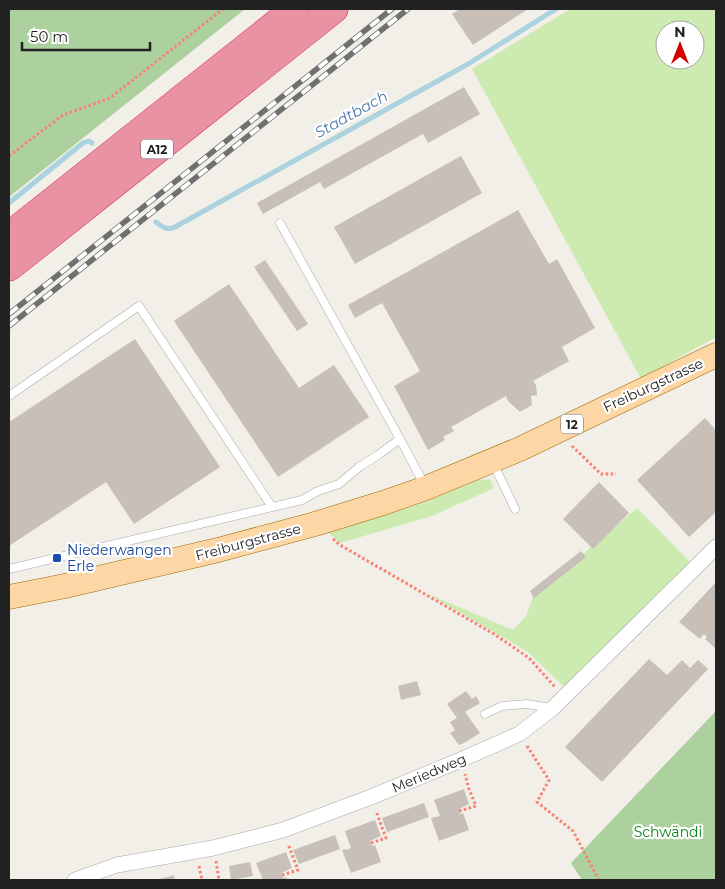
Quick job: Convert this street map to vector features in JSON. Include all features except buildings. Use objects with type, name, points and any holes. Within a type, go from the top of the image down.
[{"type":"highway","name":"A12","points":[[9,236],[295,9]]},
{"type":"highway","name":"A12","points":[[9,267],[334,9]]},
{"type":"main road","name":"Freiburgstrasse","points":[[9,597],[169,562],[315,524],[375,506],[426,488],[520,449],[716,355]]},
{"type":"street","name":"Meriedweg","points":[[75,880],[117,866],[213,848],[283,830],[371,797],[519,734],[565,697],[716,547]]},
{"type":"lane","points":[[280,224],[426,488]]},
{"type":"lane","name":"Freiburgstrasse","points":[[9,396],[139,306],[272,507]]},
{"type":"lane","name":"Freiburgstrasse","points":[[9,569],[302,500],[318,491],[339,484],[359,467],[400,438]]},
{"type":"lane","points":[[492,461],[515,509]]},
{"type":"lane","points":[[485,714],[502,706],[527,704],[553,708]]},
{"type":"path","points":[[9,156],[63,114],[110,98],[223,9]]},
{"type":"path","points":[[563,449],[572,445],[601,474],[616,474]]},
{"type":"path","points":[[315,524],[340,546],[494,634],[529,658],[565,697]]},
{"type":"path","points":[[526,745],[549,780],[537,802],[573,831],[599,880]]},
{"type":"path","points":[[459,812],[476,806],[464,768]]},
{"type":"path","points":[[371,797],[386,838],[371,843]]},
{"type":"path","points":[[282,875],[298,870],[283,830]]},
{"type":"green space","points":[[9,9],[245,9],[9,197]]},
{"type":"green space","points":[[570,9],[715,9],[716,337],[641,379],[472,69]]},
{"type":"green space","points":[[490,479],[494,488],[432,516],[340,543],[328,532],[423,503],[478,480]]},
{"type":"green space","points":[[637,508],[691,563],[565,688],[528,652],[426,593],[513,630],[526,616],[533,597]]},
{"type":"green space","name":"Schwändi","points":[[716,711],[716,880],[582,880],[571,863]]},
{"type":"waterway","name":"Stadtbach","points":[[156,222],[163,227],[175,227],[468,64],[556,9]]},
{"type":"waterway","name":"Stadtbach","points":[[9,203],[83,143],[89,141],[92,143]]},
{"type":"railway","points":[[9,314],[392,9]]},
{"type":"railway","points":[[9,326],[408,9]]},
{"type":"place","name":"Niederwangen Erle","points":[[57,558]]}]
